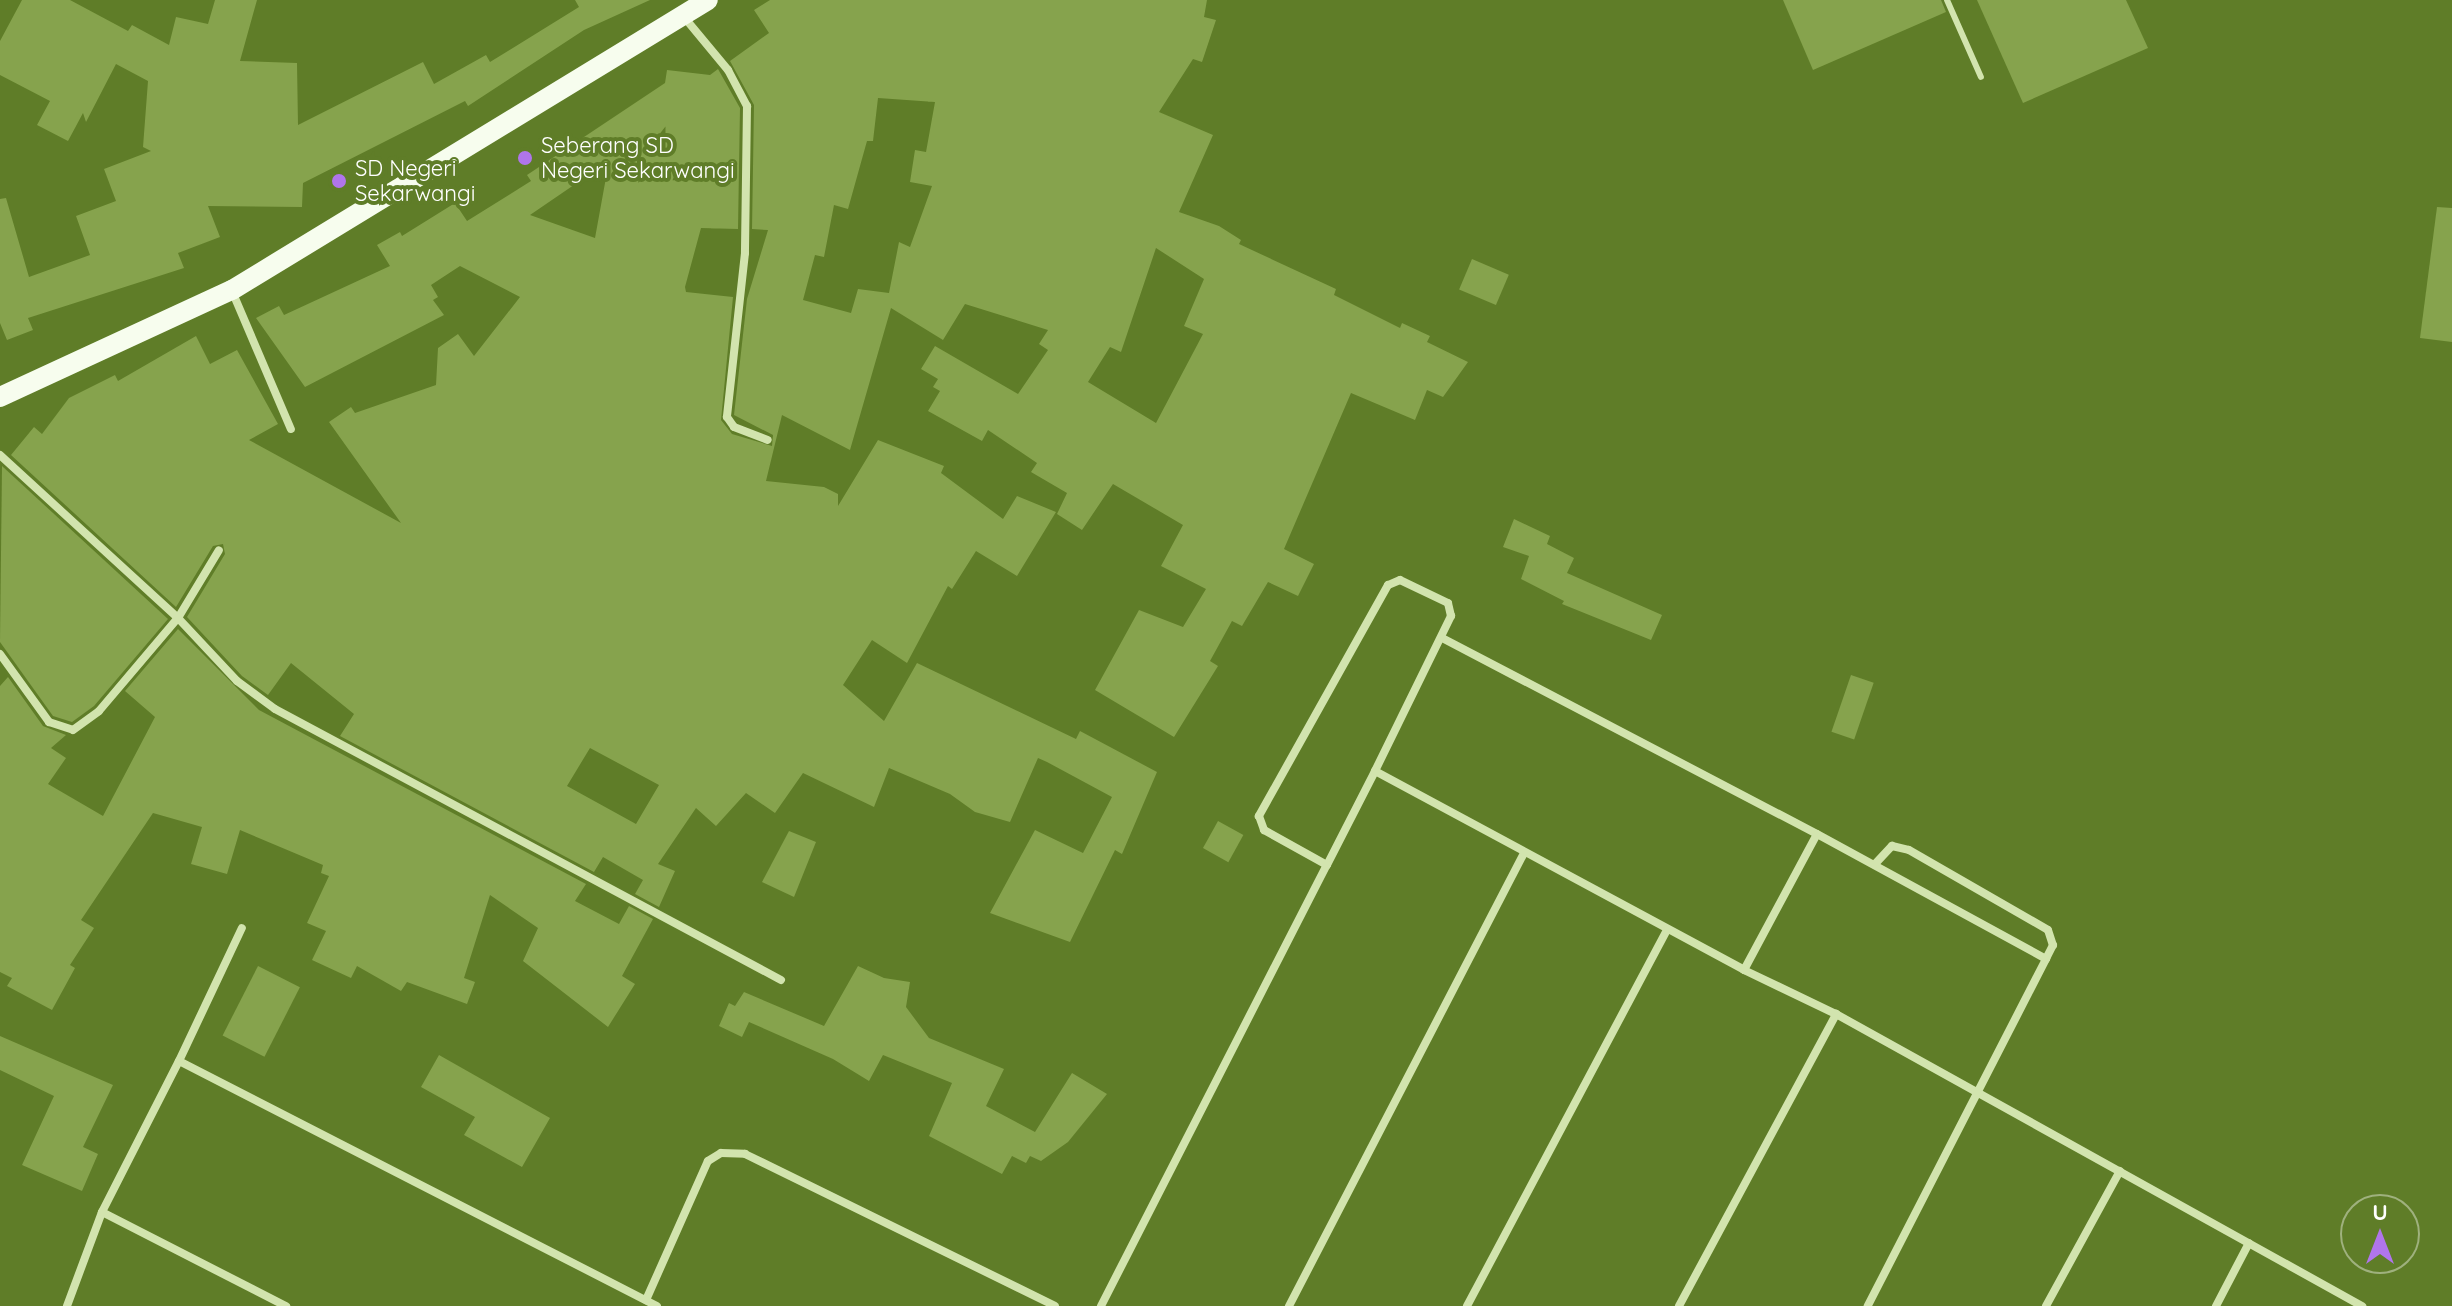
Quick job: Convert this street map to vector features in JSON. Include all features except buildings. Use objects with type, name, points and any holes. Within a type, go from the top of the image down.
[{"type":"main road","points":[[0,397],[232,290],[708,0]]},
{"type":"street","points":[[682,15],[728,70],[747,106],[745,253],[727,417],[734,427],[768,440]]},
{"type":"street","points":[[232,290],[291,429]]},
{"type":"street","points":[[0,455],[178,618],[237,681],[275,709],[781,980]]},
{"type":"street","points":[[0,654],[49,722],[73,730],[99,711],[178,618],[219,550]]},
{"type":"street","points":[[1101,1306],[1327,865],[1375,771],[1442,638],[1451,616],[1448,603],[1400,580],[1388,585],[1259,816],[1264,830],[1327,865]]},
{"type":"street","points":[[1442,638],[1875,864],[2046,959]]},
{"type":"street","points":[[1375,771],[1667,930],[1836,1014],[2362,1306]]},
{"type":"street","points":[[1744,970],[1817,834]]},
{"type":"street","points":[[1868,1306],[2053,945],[2048,930],[1909,850],[1892,846],[1875,864]]},
{"type":"street","points":[[1289,1306],[1524,853]]},
{"type":"street","points":[[67,1306],[102,1212],[242,928]]},
{"type":"street","points":[[1467,1306],[1667,930]]},
{"type":"street","points":[[1679,1306],[1836,1014]]},
{"type":"street","points":[[179,1061],[657,1306]]},
{"type":"street","points":[[646,1300],[708,1161],[721,1153],[745,1154],[1055,1306]]},
{"type":"street","points":[[2046,1306],[2120,1171]]},
{"type":"street","points":[[102,1212],[286,1306]]},
{"type":"street","points":[[2216,1306],[2249,1243]]},
{"type":"lane","points":[[1947,0],[1981,77]]},
{"type":"place","name":"Seberang SD Negeri Sekarwangi","points":[[525,158]]},
{"type":"place","name":"SD Negeri Sekarwangi","points":[[339,181]]}]
